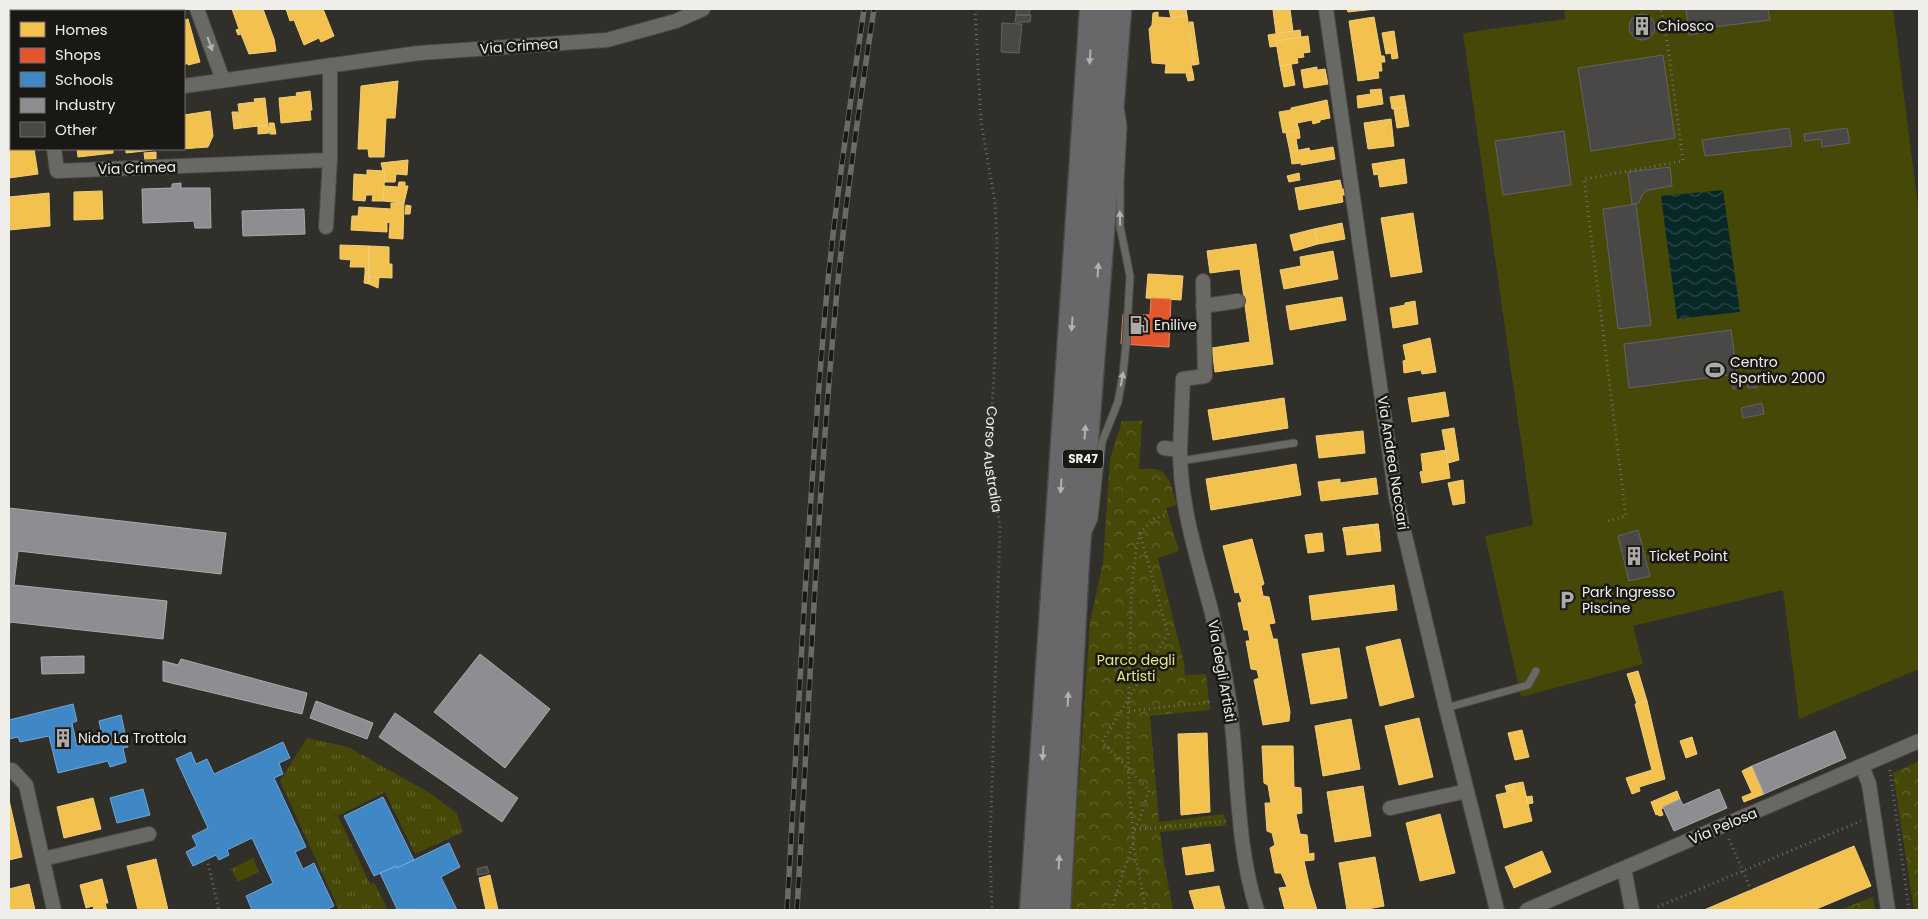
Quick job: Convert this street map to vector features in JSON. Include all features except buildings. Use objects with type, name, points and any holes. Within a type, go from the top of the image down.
[{"type":"highway","name":"SR47","points":[[1033,910],[1093,9]]},
{"type":"highway","name":"SR47","points":[[1057,910],[1076,560],[1118,9]]},
{"type":"street","points":[[197,9],[223,80]]},
{"type":"street","name":"Via Crimea","points":[[185,86],[419,52],[607,40],[676,22],[703,9]]},
{"type":"street","name":"Via Andrea Naccari","points":[[1326,9],[1396,498],[1497,910]]},
{"type":"street","points":[[326,228],[330,160],[330,65]]},
{"type":"street","name":"Via Crimea","points":[[54,150],[57,171],[330,160]]},
{"type":"street","points":[[1203,281],[1203,306],[1238,301]]},
{"type":"street","name":"Via degli Artisti","points":[[1203,306],[1205,376],[1183,379],[1180,482],[1184,510],[1211,609],[1229,700],[1240,820],[1256,910]]},
{"type":"street","points":[[1164,448],[1180,455]]},
{"type":"street","name":"Via Pelosa","points":[[1527,910],[1919,741]]},
{"type":"street","points":[[1862,766],[1870,792],[1888,910]]},
{"type":"street","points":[[9,771],[12,770],[26,785],[54,910]]},
{"type":"street","points":[[1390,808],[1467,792]]},
{"type":"street","points":[[43,859],[150,834]]},
{"type":"street","points":[[1624,868],[1632,910]]},
{"type":"lane","points":[[1114,67],[1118,96]]},
{"type":"lane","points":[[1076,560],[1094,519],[1102,442],[1118,402],[1123,374],[1130,276],[1120,226],[1123,126],[1120,106]]},
{"type":"lane","points":[[1180,455],[1294,443]]},
{"type":"lane","points":[[1446,708],[1528,685],[1536,671]]},
{"type":"path","name":"Corso Australia","points":[[975,9],[982,122],[995,202],[997,244],[995,356],[989,463],[1000,526],[990,847],[992,910]]},
{"type":"path","points":[[1608,521],[1626,516],[1584,179],[1683,161],[1668,46],[1661,9]]},
{"type":"path","points":[[1146,910],[1133,843],[1129,770],[1128,700],[1131,614],[1136,548],[1140,533],[1154,520],[1168,514]]},
{"type":"path","points":[[1133,830],[1139,821],[1149,790],[1102,742],[1168,634],[1140,533]]},
{"type":"path","points":[[1129,711],[1210,702]]},
{"type":"path","points":[[1890,767],[1909,910]]},
{"type":"path","points":[[1655,910],[1655,908],[1742,870],[1865,819]]},
{"type":"path","points":[[1133,830],[1240,820]]},
{"type":"path","points":[[1728,836],[1751,890]]},
{"type":"path","points":[[1111,910],[1133,843]]},
{"type":"path","points":[[207,859],[219,910]]},
{"type":"green space","name":"Centro Sportivo 2000","points":[[1564,9],[1893,9],[1919,214],[1919,669],[1799,719],[1783,590],[1633,626],[1643,664],[1521,697],[1485,536],[1533,525],[1463,33],[1565,19]]},
{"type":"green space","name":"Parco degli Artisti","points":[[1122,421],[1142,421],[1139,469],[1155,469],[1163,472],[1173,490],[1177,505],[1166,508],[1179,551],[1158,558],[1184,663],[1185,675],[1206,674],[1210,710],[1150,716],[1159,822],[1224,814],[1226,825],[1160,832],[1173,910],[1070,910],[1090,622],[1103,562],[1110,459]]},
{"type":"green space","points":[[307,738],[348,747],[430,793],[457,813],[463,832],[415,854],[385,792],[338,816],[370,884],[374,882],[388,910],[339,910],[280,781]]},
{"type":"green space","points":[[1919,761],[1919,910],[1914,910],[1893,773]]},
{"type":"green space","points":[[253,858],[259,872],[238,882],[231,869]]},
{"type":"green space","points":[[1873,897],[1875,910],[1839,910]]},
{"type":"water","points":[[1723,190],[1740,312],[1677,319],[1661,196]]},
{"type":"railway","points":[[787,910],[809,530],[826,302],[838,192],[864,9]]},
{"type":"railway","points":[[797,910],[818,530],[829,378],[848,192],[874,9]]},
{"type":"place","name":"Chiosco","points":[[1642,26]]},
{"type":"place","name":"Enilive","points":[[1139,325]]},
{"type":"place","name":"Centro Sportivo 2000","points":[[1715,370]]},
{"type":"place","name":"Ticket Point","points":[[1634,556]]},
{"type":"place","name":"Park Ingresso Piscine","points":[[1567,600]]},
{"type":"place","name":"Nido La Trottola","points":[[63,738]]}]
